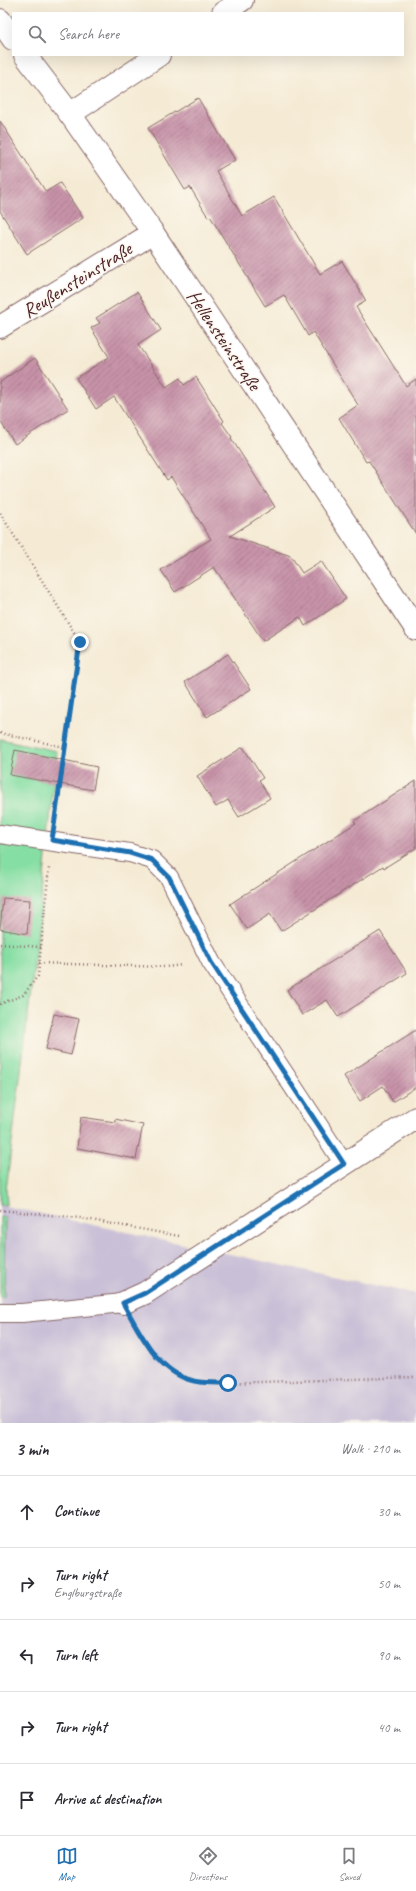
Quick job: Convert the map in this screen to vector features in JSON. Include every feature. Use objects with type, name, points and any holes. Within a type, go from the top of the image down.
[{"type":"street","points":[[224,12],[242,0]]},
{"type":"street","points":[[0,20],[12,38]]},
{"type":"street","name":"Hellensteinstraße","points":[[26,56],[70,114],[153,233],[416,629]]},
{"type":"street","points":[[70,114],[157,56]]},
{"type":"street","name":"Reußensteinstraße","points":[[0,327],[153,233]]},
{"type":"street","points":[[123,1303],[145,1293],[223,1244],[416,1118]]},
{"type":"lane","points":[[0,834],[52,840],[130,853],[152,860],[169,877],[211,962],[344,1164]]},
{"type":"lane","points":[[0,1313],[22,1313],[123,1303]]},
{"type":"path","points":[[0,512],[80,642],[52,840],[38,976],[23,995],[0,1004]]},
{"type":"path","points":[[0,733],[64,747]]},
{"type":"path","points":[[0,944],[41,947]]},
{"type":"path","points":[[39,963],[166,967],[211,962]]},
{"type":"path","points":[[0,1210],[80,1218],[223,1244]]},
{"type":"path","points":[[123,1303],[152,1353],[174,1373],[199,1382],[228,1383],[416,1377]]},
{"type":"shaded area","points":[[0,1205],[416,1294],[416,1423],[0,1423]]},
{"type":"green space","points":[[0,739],[57,751],[37,943],[6,1190],[7,1205],[0,1205]]},
{"type":"green space","points":[[0,1217],[5,1217],[4,1297],[0,1297]]},
{"type":"building","points":[[198,98],[235,160],[216,171],[242,216],[274,197],[320,274],[342,261],[366,301],[356,307],[406,386],[416,379],[416,534],[369,461],[366,462],[339,418],[358,405],[313,332],[308,336],[284,295],[265,306],[210,216],[208,217],[190,187],[185,190],[148,128]]},
{"type":"building","points":[[0,121],[46,192],[60,183],[83,218],[27,254],[0,211]]},
{"type":"building","points":[[137,292],[161,330],[138,345],[166,387],[180,378],[184,385],[196,377],[224,421],[222,423],[232,437],[231,438],[275,507],[230,536],[291,556],[302,573],[321,561],[346,599],[305,626],[300,617],[263,641],[214,567],[175,592],[161,570],[211,539],[171,477],[167,480],[114,397],[96,409],[76,378],[109,357],[91,328],[100,323],[96,318]]},
{"type":"building","points":[[35,358],[68,409],[15,444],[0,421],[0,382]]},
{"type":"building","points":[[228,654],[251,689],[207,717],[185,682]]},
{"type":"building","points":[[243,747],[263,778],[259,780],[270,798],[239,817],[228,800],[216,807],[197,776]]},
{"type":"building","points":[[15,750],[97,767],[93,790],[10,775]]},
{"type":"building","points":[[416,781],[416,848],[384,868],[383,866],[281,931],[270,914],[247,929],[230,904],[356,823],[354,821]]},
{"type":"building","points":[[3,898],[30,900],[27,934],[0,929]]},
{"type":"building","points":[[380,931],[407,973],[338,1017],[327,1000],[302,1015],[287,990]]},
{"type":"building","points":[[54,1014],[79,1019],[71,1055],[46,1049]]},
{"type":"building","points":[[416,1030],[416,1087],[393,1102],[383,1086],[360,1101],[344,1076]]},
{"type":"building","points":[[81,1117],[115,1122],[115,1119],[143,1125],[136,1159],[77,1148]]},
{"type":"route","points":[[80,642],[52,840],[130,853],[152,860],[169,877],[211,962],[344,1164],[223,1244],[145,1293],[123,1303],[152,1353],[174,1373],[199,1382],[228,1383]]}]
